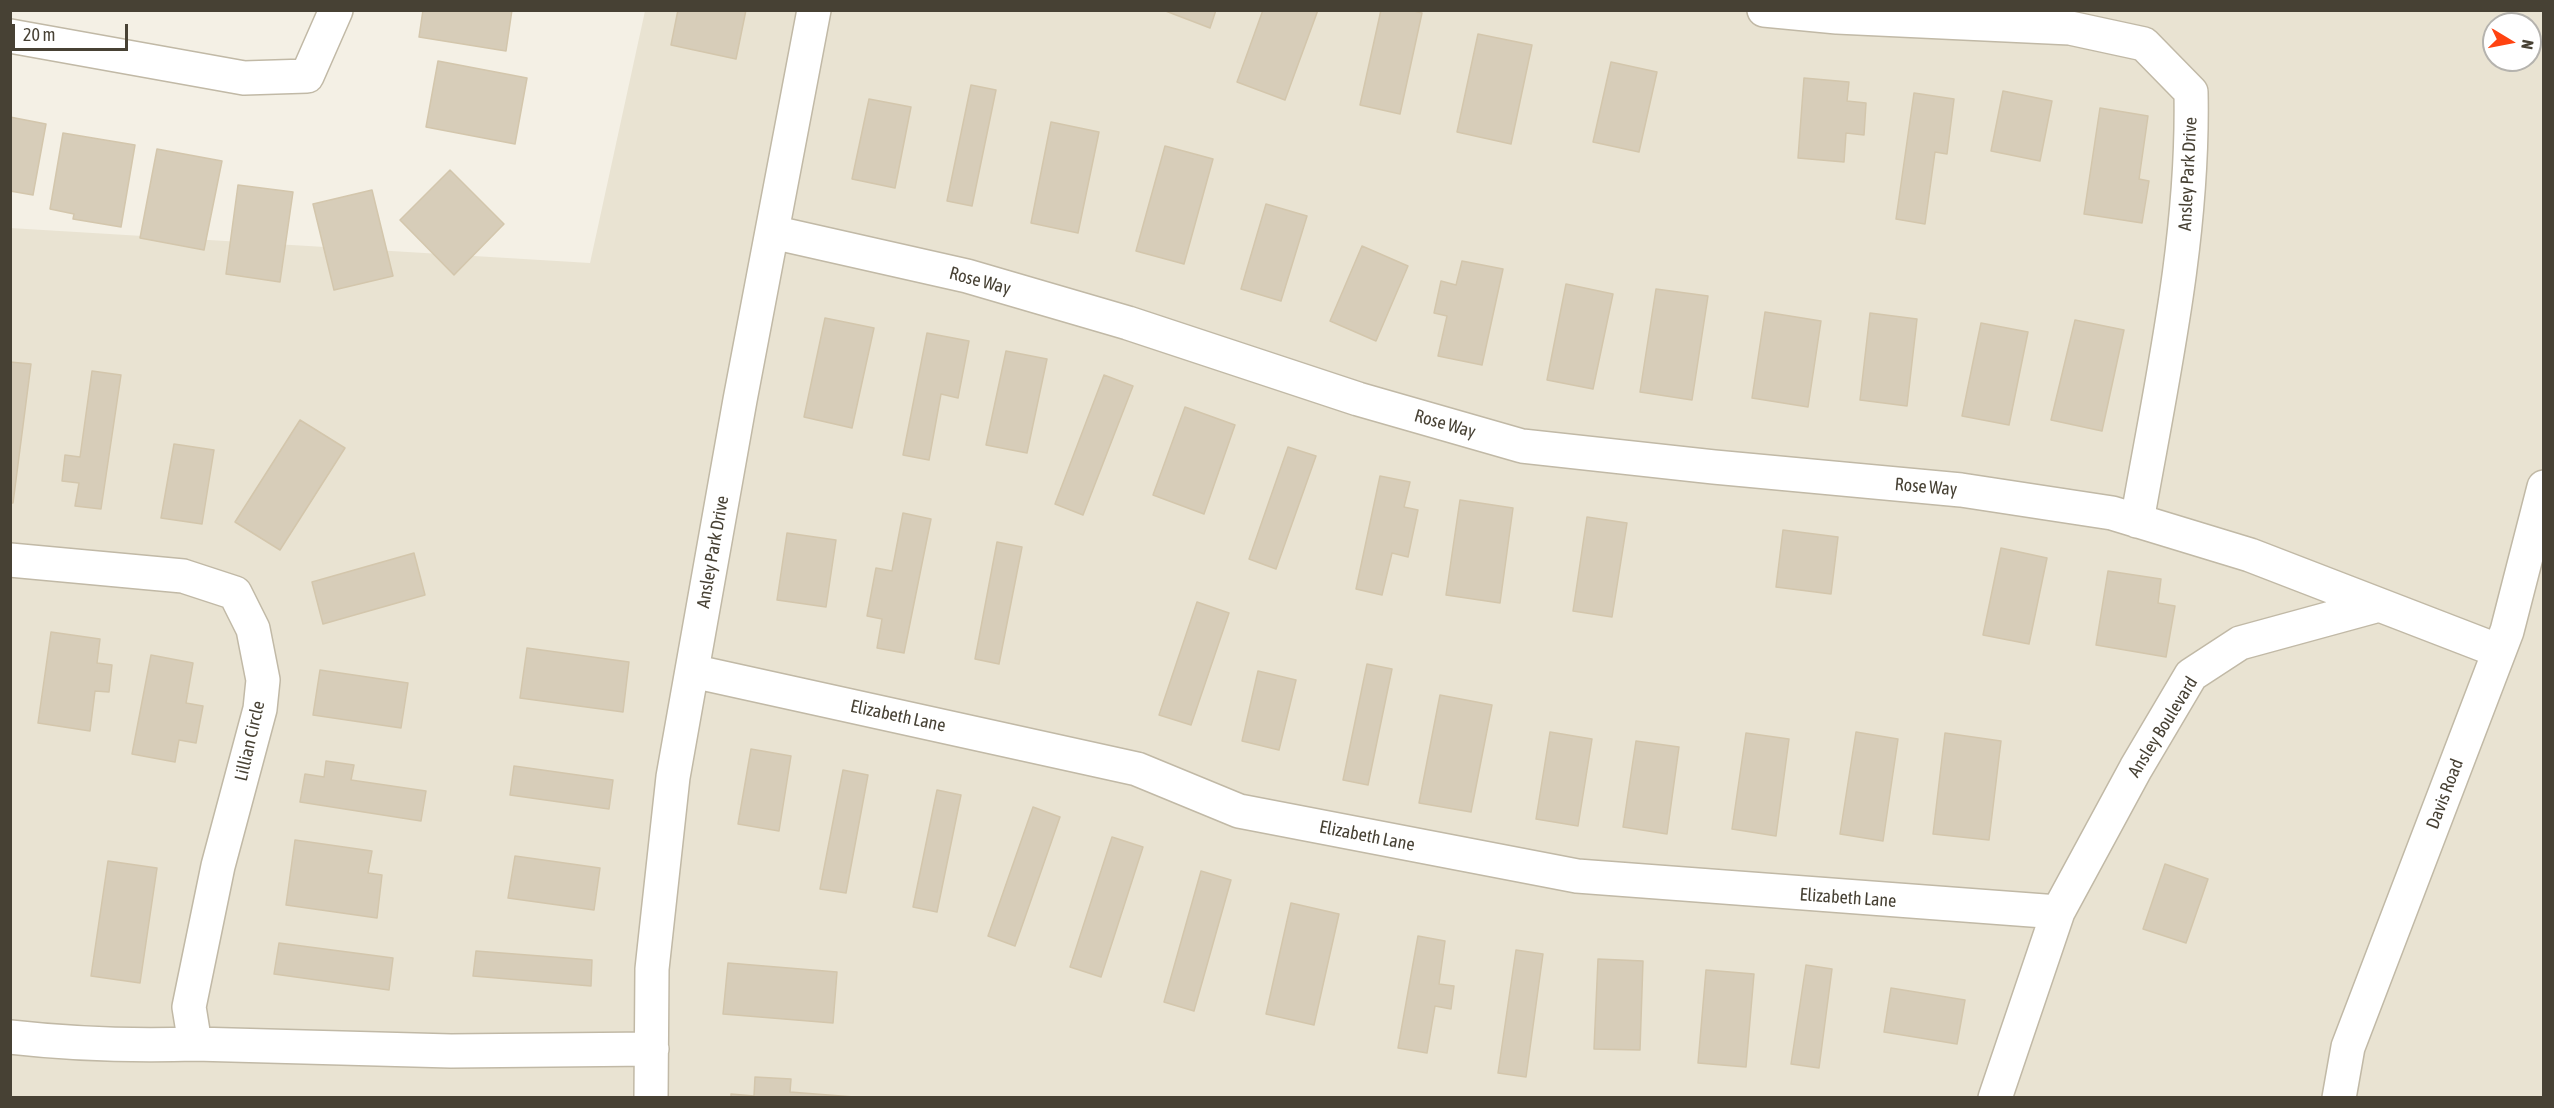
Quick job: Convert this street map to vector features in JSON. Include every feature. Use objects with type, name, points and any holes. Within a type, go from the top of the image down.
[{"type":"street","points":[[10,36],[244,78],[307,76],[336,10]]},
{"type":"street","name":"Ansley Park Drive","points":[[651,1098],[655,946],[674,777],[814,10]]},
{"type":"street","name":"Ansley Park Drive","points":[[1764,10],[1837,17],[2070,28],[2144,44],[2191,92],[2192,142],[2183,254],[2137,521]]},
{"type":"street","name":"Rose Way","points":[[772,232],[967,276],[1128,323],[1358,399],[1522,446],[1961,490],[2112,513],[2137,521]]},
{"type":"street","name":"Davis Road","points":[[2339,1098],[2348,1047],[2499,651],[2544,487]]},
{"type":"street","points":[[2137,521],[2250,555],[2499,651]]},
{"type":"street","name":"Lillian Circle","points":[[10,560],[183,576],[235,593],[253,629],[263,680],[260,709],[218,866],[189,1007],[195,1044]]},
{"type":"street","name":"Ansley Boulevard","points":[[1995,1098],[2058,912],[2136,768],[2191,675],[2240,643],[2379,605]]},
{"type":"street","name":"Elizabeth Lane","points":[[692,671],[1137,769],[1239,811],[1577,876],[2058,912]]},
{"type":"street","points":[[10,1037],[61,1043],[139,1046],[195,1044],[462,1051],[652,1049]]},
{"type":"street","points":[[1969,1098],[2009,1059]]},
{"type":"shaded area","points":[[645,11],[2543,11],[2543,1097],[11,1097],[10,228],[590,263]]},
{"type":"building","points":[[423,10],[512,10],[506,51],[419,37]]},
{"type":"building","points":[[678,10],[746,10],[736,59],[671,45]]},
{"type":"building","points":[[1163,10],[1216,10],[1210,28]]},
{"type":"building","points":[[1263,10],[1318,10],[1285,100],[1237,82]]},
{"type":"building","points":[[1381,10],[1410,10],[1422,13],[1400,114],[1360,105]]},
{"type":"building","points":[[1478,34],[1532,45],[1511,144],[1457,132]]},
{"type":"building","points":[[438,61],[527,78],[515,144],[426,127]]},
{"type":"building","points":[[1611,62],[1657,72],[1639,152],[1593,142]]},
{"type":"building","points":[[1804,78],[1849,82],[1847,101],[1866,103],[1864,135],[1846,133],[1844,162],[1798,158]]},
{"type":"building","points":[[971,85],[996,90],[972,206],[947,201]]},
{"type":"building","points":[[2003,91],[2052,101],[2040,161],[1991,151]]},
{"type":"building","points":[[1914,93],[1954,99],[1947,154],[1935,152],[1925,224],[1896,219]]},
{"type":"building","points":[[869,99],[911,107],[895,188],[852,179]]},
{"type":"building","points":[[2100,108],[2148,116],[2139,179],[2149,181],[2142,223],[2084,214]]},
{"type":"building","points":[[10,117],[46,124],[33,195],[10,191]]},
{"type":"building","points":[[1051,122],[1099,132],[1078,233],[1031,223]]},
{"type":"building","points":[[63,133],[135,145],[121,227],[73,219],[74,214],[50,209]]},
{"type":"building","points":[[1165,146],[1213,159],[1184,264],[1136,251]]},
{"type":"building","points":[[157,149],[222,161],[204,250],[140,238]]},
{"type":"building","points":[[450,170],[504,224],[454,275],[400,220]]},
{"type":"building","points":[[238,185],[293,192],[280,282],[226,274]]},
{"type":"building","points":[[372,190],[393,276],[334,290],[313,204]]},
{"type":"building","points":[[1266,204],[1307,216],[1281,301],[1241,289]]},
{"type":"building","points":[[1362,246],[1408,266],[1376,341],[1330,321]]},
{"type":"building","points":[[1462,261],[1503,269],[1482,365],[1438,356],[1447,316],[1434,313],[1441,281],[1456,285]]},
{"type":"building","points":[[1566,284],[1613,294],[1593,389],[1547,380]]},
{"type":"building","points":[[1656,289],[1708,296],[1692,400],[1640,392]]},
{"type":"building","points":[[1765,312],[1821,321],[1808,407],[1752,398]]},
{"type":"building","points":[[1870,313],[1917,319],[1907,406],[1860,400]]},
{"type":"building","points":[[825,318],[874,328],[852,428],[804,417]]},
{"type":"building","points":[[2075,320],[2124,330],[2102,431],[2051,420]]},
{"type":"building","points":[[1981,323],[2028,332],[2009,425],[1962,416]]},
{"type":"building","points":[[927,333],[969,341],[958,398],[941,394],[929,460],[903,455]]},
{"type":"building","points":[[1006,351],[1047,359],[1027,453],[986,445]]},
{"type":"building","points":[[10,362],[31,364],[13,503],[10,503]]},
{"type":"building","points":[[92,371],[121,375],[101,509],[75,506],[79,483],[62,481],[65,455],[80,457]]},
{"type":"building","points":[[1104,375],[1133,386],[1083,515],[1055,504]]},
{"type":"building","points":[[1185,407],[1235,425],[1204,514],[1153,495]]},
{"type":"building","points":[[300,420],[345,448],[280,550],[235,522]]},
{"type":"building","points":[[174,444],[214,450],[202,524],[161,518]]},
{"type":"building","points":[[1288,447],[1316,456],[1276,569],[1249,559]]},
{"type":"building","points":[[1380,476],[1410,482],[1404,507],[1418,510],[1408,557],[1392,553],[1382,595],[1356,589]]},
{"type":"building","points":[[1460,500],[1513,508],[1500,603],[1446,595]]},
{"type":"building","points":[[903,513],[931,519],[904,653],[877,648],[882,619],[867,616],[876,568],[892,571]]},
{"type":"building","points":[[1587,517],[1627,523],[1612,617],[1573,611]]},
{"type":"building","points":[[1783,530],[1838,537],[1831,594],[1776,587]]},
{"type":"building","points":[[787,533],[836,540],[826,607],[777,600]]},
{"type":"building","points":[[997,542],[1022,547],[999,664],[975,659]]},
{"type":"building","points":[[2001,548],[2047,558],[2029,644],[1983,635]]},
{"type":"building","points":[[414,553],[425,595],[323,624],[312,582]]},
{"type":"building","points":[[2108,571],[2161,579],[2158,603],[2175,606],[2166,657],[2096,645]]},
{"type":"building","points":[[1197,602],[1229,613],[1191,725],[1159,715]]},
{"type":"building","points":[[51,632],[100,639],[97,663],[112,665],[109,692],[95,691],[90,731],[38,723]]},
{"type":"building","points":[[527,648],[629,662],[623,712],[520,698]]},
{"type":"building","points":[[151,655],[193,663],[186,703],[203,706],[196,743],[179,740],[175,762],[132,754]]},
{"type":"building","points":[[1367,664],[1392,669],[1368,785],[1343,780]]},
{"type":"building","points":[[320,670],[408,683],[401,728],[313,715]]},
{"type":"building","points":[[1258,671],[1296,680],[1279,750],[1242,741]]},
{"type":"building","points":[[1440,695],[1492,705],[1471,812],[1419,803]]},
{"type":"building","points":[[1550,732],[1592,739],[1578,826],[1536,819]]},
{"type":"building","points":[[1856,732],[1898,739],[1883,841],[1840,834]]},
{"type":"building","points":[[1746,733],[1789,739],[1776,836],[1732,829]]},
{"type":"building","points":[[1945,733],[2001,741],[1989,840],[1933,834]]},
{"type":"building","points":[[1636,741],[1679,747],[1667,834],[1623,827]]},
{"type":"building","points":[[751,749],[791,756],[779,831],[738,824]]},
{"type":"building","points":[[326,761],[354,765],[351,780],[426,791],[421,821],[300,802],[305,774],[324,777]]},
{"type":"building","points":[[514,766],[613,780],[609,809],[510,795]]},
{"type":"building","points":[[843,770],[868,775],[846,893],[820,889]]},
{"type":"building","points":[[937,790],[961,795],[937,912],[913,907]]},
{"type":"building","points":[[1033,807],[1060,817],[1015,946],[988,936]]},
{"type":"building","points":[[1112,837],[1143,847],[1101,977],[1070,967]]},
{"type":"building","points":[[295,840],[372,851],[368,873],[382,875],[377,918],[286,905]]},
{"type":"building","points":[[515,856],[600,868],[594,910],[508,898]]},
{"type":"building","points":[[108,861],[157,868],[140,983],[91,976]]},
{"type":"building","points":[[2165,864],[2208,879],[2186,943],[2143,929]]},
{"type":"building","points":[[1201,871],[1231,880],[1194,1011],[1164,1002]]},
{"type":"building","points":[[1291,903],[1339,914],[1314,1025],[1266,1014]]},
{"type":"building","points":[[1418,936],[1445,941],[1439,984],[1454,986],[1451,1009],[1435,1006],[1427,1053],[1398,1048]]},
{"type":"building","points":[[279,943],[393,958],[389,990],[274,974]]},
{"type":"building","points":[[1516,950],[1543,954],[1526,1077],[1498,1073]]},
{"type":"building","points":[[476,951],[592,960],[591,986],[473,976]]},
{"type":"building","points":[[1598,959],[1643,961],[1640,1050],[1594,1049]]},
{"type":"building","points":[[728,963],[837,972],[833,1023],[723,1014]]},
{"type":"building","points":[[1806,965],[1832,969],[1819,1068],[1791,1064]]},
{"type":"building","points":[[1706,970],[1754,974],[1746,1067],[1698,1063]]},
{"type":"building","points":[[1891,988],[1965,1000],[1957,1044],[1884,1032]]},
{"type":"building","points":[[755,1077],[791,1079],[790,1092],[867,1098],[731,1098],[731,1094],[754,1096]]}]
